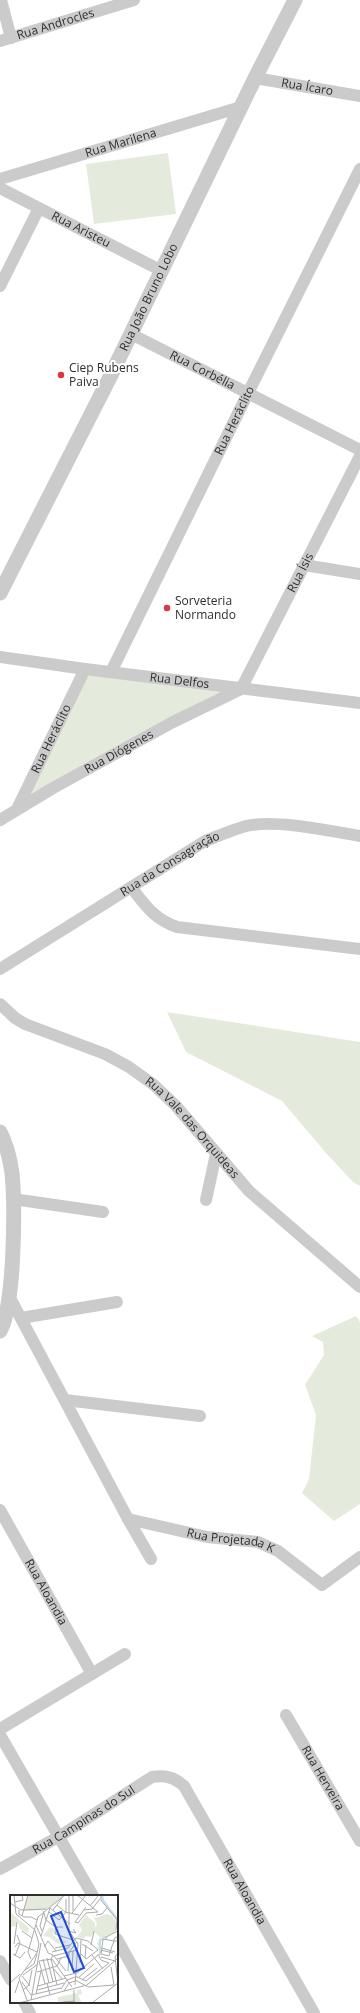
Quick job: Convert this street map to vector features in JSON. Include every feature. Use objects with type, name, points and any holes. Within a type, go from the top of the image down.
[{"type":"street","points":[[1,0],[5,40]]},
{"type":"street","name":"Rua Androcles","points":[[5,40],[134,0]]},
{"type":"street","name":"Rua João Bruno Lobo","points":[[0,593],[131,334],[255,78],[296,0]]},
{"type":"street","name":"Rua Ícaro","points":[[255,78],[360,96]]},
{"type":"street","name":"Rua Marilena","points":[[0,179],[241,107]]},
{"type":"street","name":"Rua Heráclito","points":[[111,672],[360,169]]},
{"type":"street","name":"Rua Aristeu","points":[[0,188],[162,271]]},
{"type":"street","points":[[0,286],[39,208]]},
{"type":"street","name":"Rua Corbélia","points":[[131,334],[360,450]]},
{"type":"street","name":"Rua Ísis","points":[[241,689],[360,456]]},
{"type":"street","points":[[304,565],[360,574]]},
{"type":"street","name":"Rua Delfos","points":[[0,657],[85,670],[360,703]]},
{"type":"street","name":"Rua Heráclito","points":[[17,809],[85,670]]},
{"type":"street","name":"Rua Diógenes","points":[[0,820],[52,788],[172,722],[241,689]]},
{"type":"street","name":"Rua da Consagração","points":[[0,969],[205,841],[246,826],[262,824],[313,828],[360,836]]},
{"type":"street","points":[[131,887],[153,914],[163,922],[177,927],[360,949]]},
{"type":"street","name":"Rua Vale das Orquideas","points":[[0,1004],[6,1011],[25,1024],[104,1054],[129,1067],[154,1085],[176,1106],[216,1154],[254,1196],[360,1287]]},
{"type":"street","points":[[0,1132],[8,1149],[12,1173],[13,1199],[13,1263],[9,1296],[3,1314],[0,1331]]},
{"type":"street","points":[[206,1200],[216,1154]]},
{"type":"street","points":[[13,1199],[103,1212]]},
{"type":"street","points":[[9,1296],[128,1519],[151,1559]]},
{"type":"street","points":[[21,1318],[117,1302]]},
{"type":"street","points":[[65,1400],[200,1416]]},
{"type":"street","name":"Rua Aloandia","points":[[0,1510],[92,1674]]},
{"type":"street","name":"Rua Projetada K","points":[[128,1519],[207,1537],[258,1542],[278,1551],[326,1588],[360,1557]]},
{"type":"street","points":[[0,1729],[124,1654]]},
{"type":"street","name":"Rua Herveira","points":[[286,1715],[360,1841]]},
{"type":"street","points":[[0,1735],[60,1836],[92,1895]]},
{"type":"street","name":"Rua Campinas do Sul","points":[[0,1869],[60,1836],[152,1777],[168,1777]]},
{"type":"street","name":"Rua Aloandia","points":[[168,1777],[177,1779],[184,1786],[314,2013]]},
{"type":"street","points":[[118,1941],[158,2013]]},
{"type":"street","points":[[0,1961],[10,1978]]},
{"type":"street","points":[[25,2003],[30,2013]]},
{"type":"green space","points":[[168,153],[176,214],[94,224],[86,164]]},
{"type":"green space","points":[[85,669],[241,689],[17,809]]},
{"type":"green space","points":[[167,1012],[360,1042],[360,1186],[353,1182],[326,1153],[282,1101],[186,1052]]},
{"type":"green space","points":[[356,1316],[360,1322],[360,1504],[334,1521],[302,1493],[309,1479],[316,1415],[305,1385],[324,1355],[323,1342],[312,1336]]},
{"type":"place","name":"Ciep Rubens Paiva","points":[[61,375]]},
{"type":"place","name":"Sorveteria Normando","points":[[167,608]]}]
